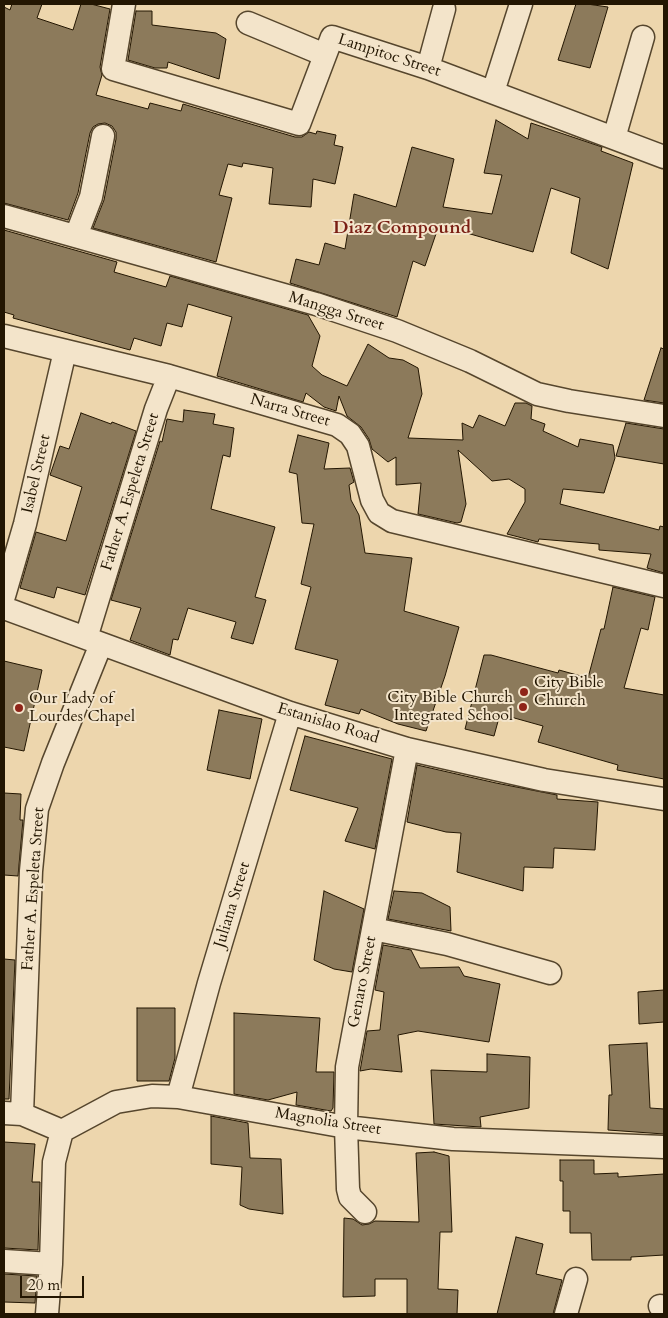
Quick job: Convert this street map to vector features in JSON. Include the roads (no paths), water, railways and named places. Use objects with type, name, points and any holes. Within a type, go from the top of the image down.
[{"type":"street","name":"Lampitoc Street","points":[[124,4],[112,69],[299,124],[332,37],[428,68],[664,158]]},
{"type":"street","points":[[493,92],[521,4]]},
{"type":"street","points":[[428,68],[444,9]]},
{"type":"street","points":[[248,23],[325,55]]},
{"type":"street","points":[[614,138],[643,37]]},
{"type":"street","points":[[76,236],[91,197],[103,136]]},
{"type":"street","name":"Mangga Street","points":[[4,216],[316,304],[398,330],[470,361],[537,394],[664,416]]},
{"type":"street","name":"Narra Street","points":[[4,336],[169,376],[337,425],[350,434],[358,446],[372,500],[379,513],[392,521],[664,586]]},
{"type":"street","name":"Isabel Street","points":[[4,596],[25,524],[64,351]]},
{"type":"street","name":"Father A. Espeleta Street","points":[[13,1114],[37,809],[94,641],[156,410],[169,376]]},
{"type":"street","name":"Estanislao Road","points":[[4,608],[290,713],[408,748],[544,780],[664,800]]},
{"type":"street","name":"Juliana Street","points":[[178,1097],[290,713]]},
{"type":"street","name":"Genaro Street","points":[[365,1212],[350,1197],[346,1127],[347,1067],[408,748]]},
{"type":"street","points":[[373,929],[447,944],[550,973]]},
{"type":"street","name":"Magnolia Street","points":[[62,1132],[116,1102],[152,1096],[178,1097],[346,1127],[453,1138],[664,1147]]},
{"type":"street","points":[[13,1114],[62,1132],[54,1162],[51,1264],[47,1314]]},
{"type":"street","points":[[4,1261],[51,1264]]},
{"type":"street","points":[[566,1314],[576,1279]]},
{"type":"place","name":"City Bible Church","points":[[524,692]]},
{"type":"place","name":"City Bible Church Integrated School","points":[[523,707]]},
{"type":"place","name":"Our Lady of Lourdes Chapel","points":[[19,708]]},
{"type":"district","name":"Diaz Compound","points":[[402,229]]}]
